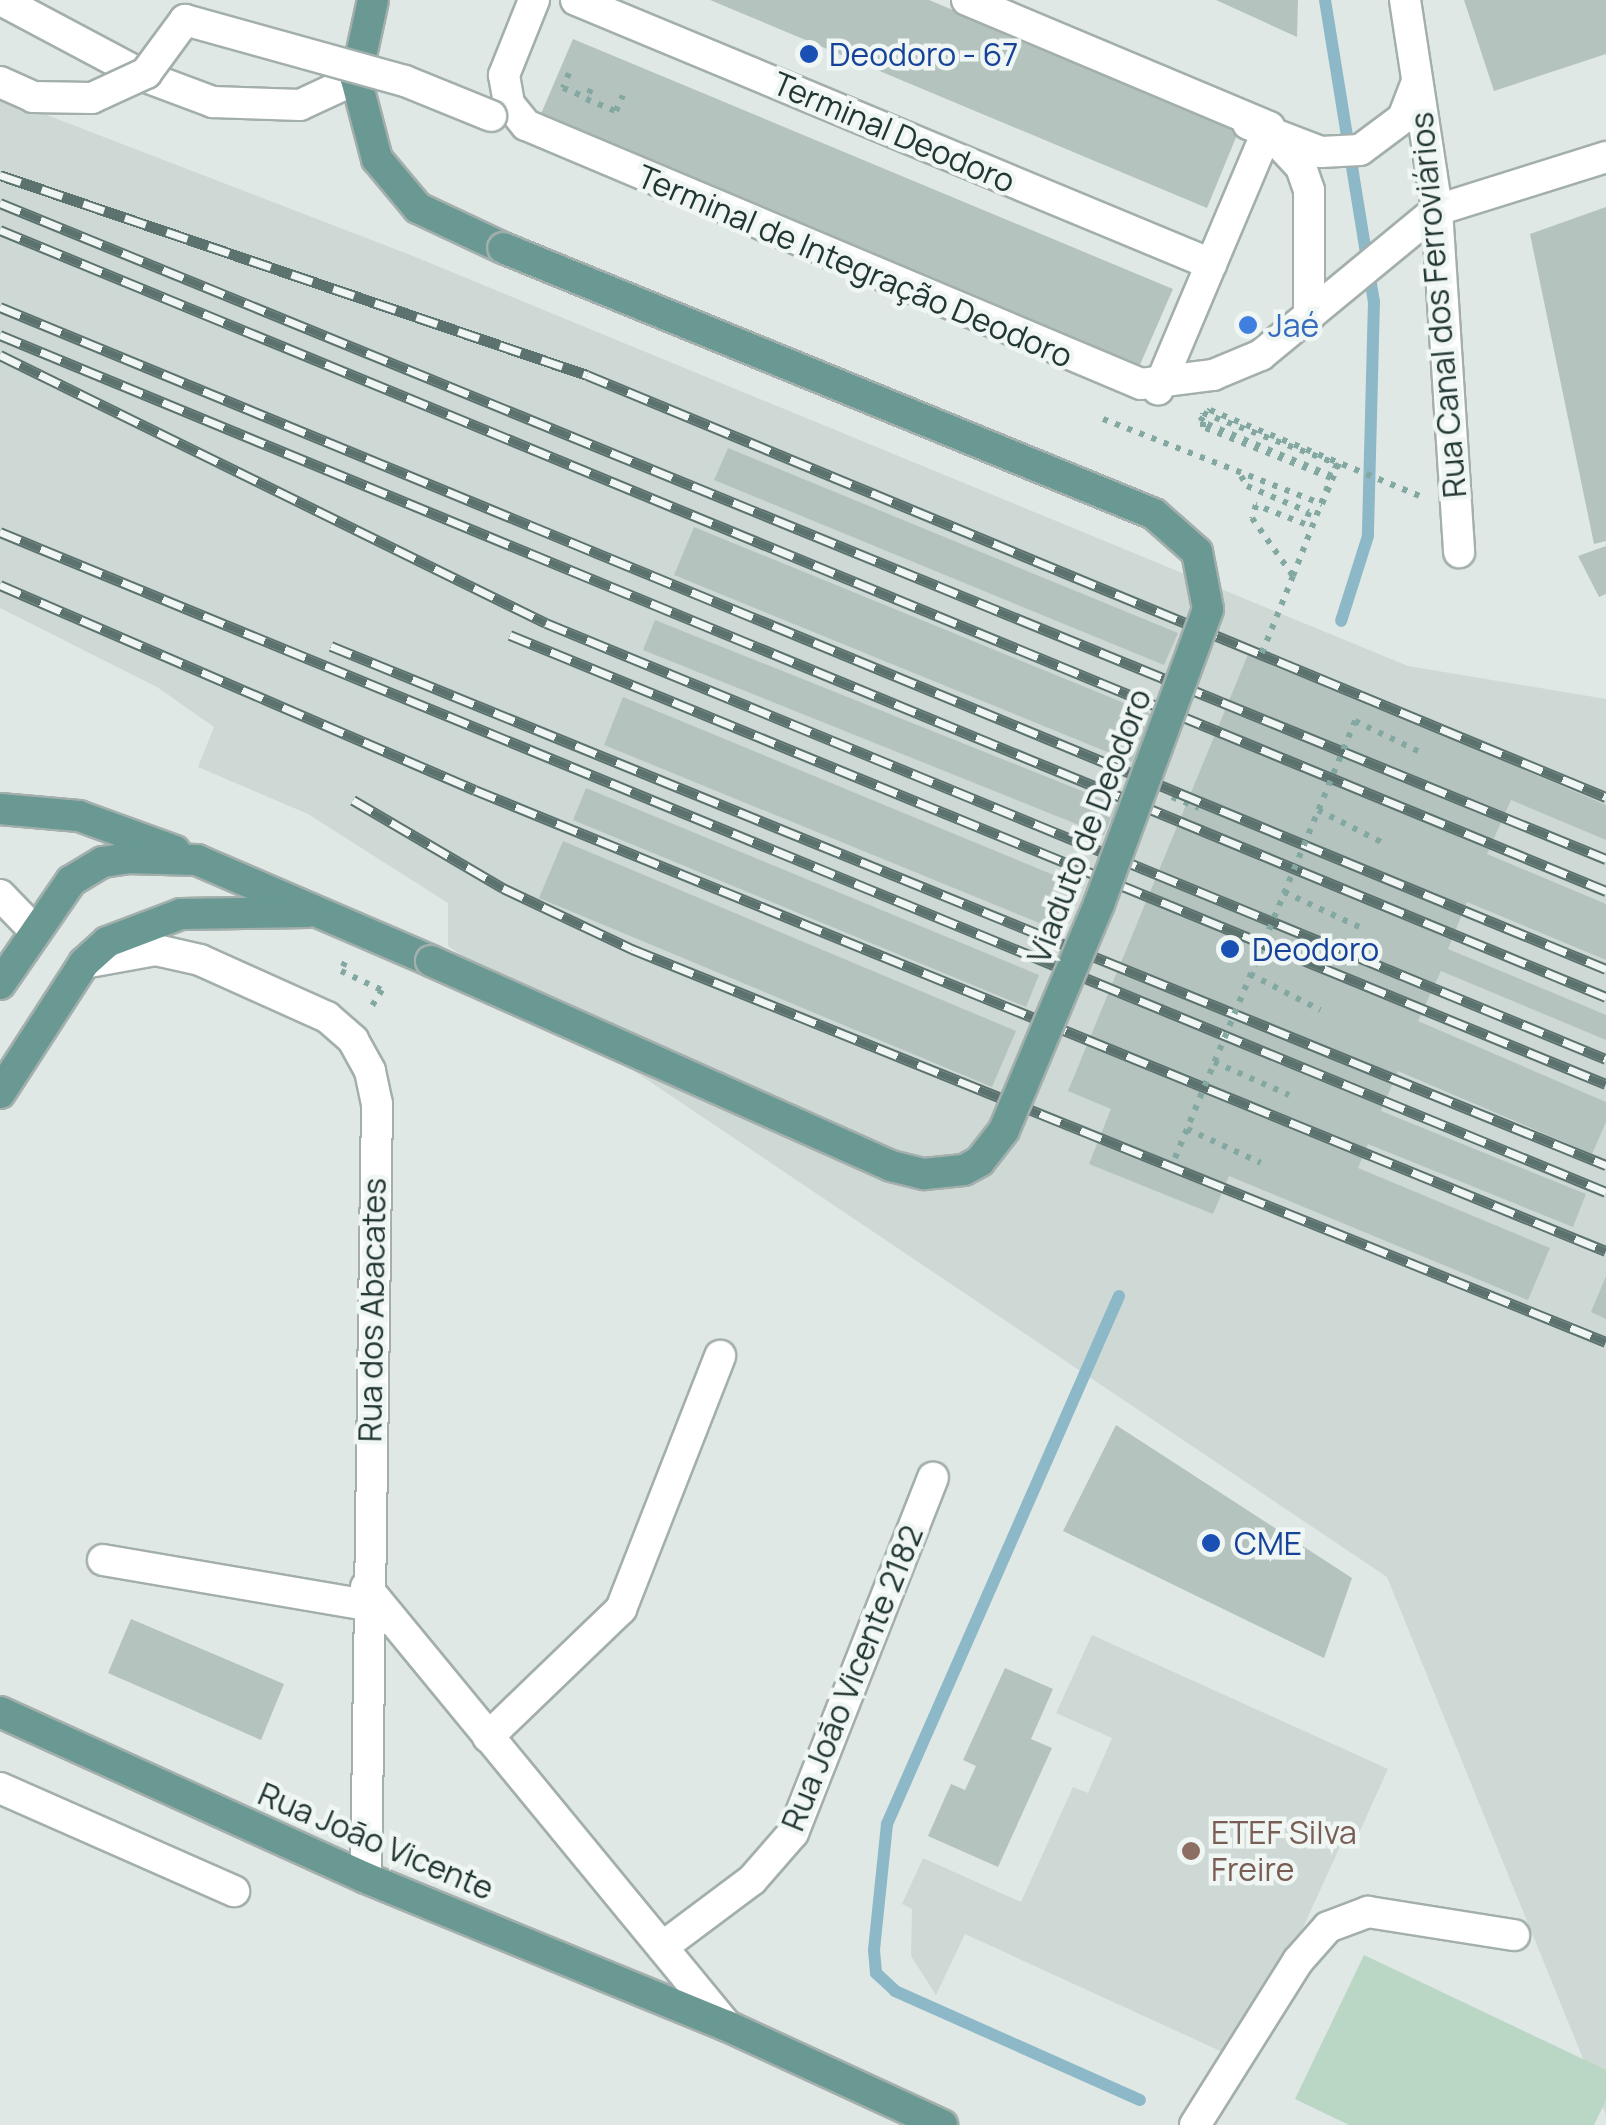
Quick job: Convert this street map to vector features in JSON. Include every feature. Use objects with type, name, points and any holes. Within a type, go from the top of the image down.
[{"type":"main road","points":[[356,79],[373,0]]},
{"type":"main road","name":"Viaduto de Deodoro","points":[[0,809],[79,816],[196,860],[326,913],[892,1166],[924,1174],[964,1170],[980,1161],[1004,1130],[1099,904],[1208,610],[1197,552],[1154,514],[503,248],[418,208],[396,187],[362,124],[356,79]]},
{"type":"main road","points":[[0,984],[71,881],[103,862],[196,860]]},
{"type":"main road","points":[[0,1093],[84,963],[107,942],[158,918],[222,911],[326,913]]},
{"type":"main road","name":"Rua João Vicente","points":[[0,1712],[366,1878],[728,2026],[942,2125]]},
{"type":"street","points":[[1,0],[146,77],[212,102],[300,105],[356,79]]},
{"type":"street","points":[[0,82],[32,96],[92,98],[146,73],[188,10],[405,80],[491,116],[536,0]]},
{"type":"street","name":"Terminal de Integração Deodoro","points":[[536,0],[504,74],[509,104],[526,125],[1118,378],[1150,384],[1213,375],[1262,355],[1436,210]]},
{"type":"street","name":"Terminal Deodoro","points":[[576,0],[1212,264]]},
{"type":"street","points":[[955,0],[1320,152],[1360,150],[1386,136],[1412,100],[1416,61]]},
{"type":"street","points":[[967,0],[1269,127],[1158,390]]},
{"type":"street","name":"Rua Canal dos Ferroviários","points":[[1405,0],[1436,210],[1459,552]]},
{"type":"street","points":[[1252,126],[1287,150],[1306,181],[1314,271],[1309,318]]},
{"type":"street","points":[[1436,210],[1606,157]]},
{"type":"street","points":[[0,895],[34,930]]},
{"type":"street","name":"Rua dos Abacates","points":[[84,963],[156,950],[200,960],[314,1009],[352,1040],[370,1071],[376,1104],[366,1596],[366,1878]]},
{"type":"street","points":[[488,1737],[621,1610],[720,1356]]},
{"type":"street","name":"Rua João Vicente 2182","points":[[665,1946],[752,1880],[793,1833],[933,1478]]},
{"type":"street","points":[[103,1560],[366,1596]]},
{"type":"street","name":"Rua João Vicente","points":[[366,1596],[665,1946],[728,2026]]},
{"type":"street","points":[[0,1788],[234,1891]]},
{"type":"street","points":[[1195,2125],[1298,1961],[1328,1928],[1368,1912],[1514,1935]]},
{"type":"path","points":[[569,72],[563,88],[597,102]]},
{"type":"path","points":[[590,89],[586,99],[616,111],[622,95]]},
{"type":"path","points":[[1259,660],[1293,576],[1325,494],[1331,478],[1313,471],[1294,464],[1203,427],[1200,424],[1201,419],[1204,412],[1208,410],[1337,464],[1331,479],[1315,472],[1299,466],[1282,459],[1266,452],[1202,425],[1204,414],[1206,410],[1210,410],[1431,501],[1455,502]]},
{"type":"path","points":[[1103,419],[1241,476],[1322,504],[1339,463]]},
{"type":"path","points":[[1241,476],[1246,486],[1309,512],[1304,524],[1256,505],[1252,518],[1293,576]]},
{"type":"path","points":[[1175,1158],[1354,721],[1418,751]]},
{"type":"path","points":[[1318,810],[1381,842]]},
{"type":"path","points":[[1284,892],[1360,928]]},
{"type":"path","points":[[352,1040],[382,990],[341,972],[360,929]]},
{"type":"path","points":[[1250,974],[1320,1010]]},
{"type":"path","points":[[1214,1062],[1289,1095]]},
{"type":"path","points":[[1187,1129],[1262,1163]]},
{"type":"shaded area","points":[[0,97],[413,256],[1408,666],[1606,699],[1606,2115],[1387,1577],[448,946],[448,903],[308,814],[198,767],[214,727],[157,687],[0,608]]},
{"type":"shaded area","name":"ETEF Silva Freire","points":[[1092,1635],[1388,1769],[1354,1844],[1343,1840],[1242,2061],[965,1934],[936,1995],[911,1956],[912,1909],[902,1904],[923,1858],[1021,1902],[1073,1787],[1088,1793],[1112,1738],[1056,1713]]},
{"type":"green space","points":[[1364,1955],[1606,2070],[1606,2100],[1594,2125],[1349,2125],[1295,2099]]},
{"type":"building","points":[[710,0],[929,0],[1239,130],[1207,208]]},
{"type":"building","points":[[1216,0],[1298,0],[1297,37]]},
{"type":"building","points":[[1464,0],[1606,0],[1606,54],[1494,91]]},
{"type":"building","points":[[573,39],[1173,289],[1139,367],[540,116]]},
{"type":"building","points":[[1606,207],[1606,541],[1594,544],[1530,234]]},
{"type":"building","points":[[728,448],[1178,633],[1164,665],[714,480]]},
{"type":"building","points":[[694,527],[1151,714],[1132,762],[674,575]]},
{"type":"building","points":[[1606,546],[1606,594],[1599,597],[1578,556]]},
{"type":"building","points":[[655,620],[1117,805],[1104,835],[643,650]]},
{"type":"building","points":[[1249,652],[1606,805],[1606,840],[1511,800],[1487,854],[1606,904],[1606,960],[1467,902],[1448,949],[1606,1015],[1606,1040],[1441,971],[1418,1021],[1606,1102],[1606,1122],[1592,1154],[1398,1071],[1381,1111],[1586,1194],[1573,1227],[1368,1144],[1358,1168],[1550,1248],[1528,1300],[1229,1176],[1213,1214],[1089,1164],[1111,1109],[1068,1091]]},
{"type":"building","points":[[623,697],[1078,885],[1059,931],[604,745]]},
{"type":"building","points":[[586,788],[1039,975],[1026,1007],[573,820]]},
{"type":"building","points":[[563,841],[1016,1031],[992,1087],[539,898]]},
{"type":"building","points":[[1606,1276],[1606,1319],[1591,1312]]},
{"type":"building","points":[[1116,1425],[1352,1578],[1324,1658],[1063,1531]]},
{"type":"building","points":[[131,1619],[284,1684],[261,1740],[108,1673]]},
{"type":"building","points":[[1005,1668],[1053,1689],[1031,1739],[1052,1748],[998,1867],[928,1836],[951,1784],[965,1790],[976,1766],[963,1760]]},
{"type":"waterway","points":[[1325,0],[1374,301],[1368,536],[1341,621]]},
{"type":"waterway","points":[[1119,1296],[887,1824],[874,1950],[876,1973],[895,1991],[1140,2100]]},
{"type":"railway","points":[[0,175],[587,375],[1606,797]]},
{"type":"railway","points":[[0,203],[1606,859]]},
{"type":"railway","points":[[0,230],[1606,891]]},
{"type":"railway","points":[[0,307],[1606,969]]},
{"type":"railway","points":[[0,335],[1606,997]]},
{"type":"railway","points":[[0,355],[546,623],[1606,1059]]},
{"type":"railway","points":[[0,532],[1606,1192]]},
{"type":"railway","points":[[0,585],[475,790],[1606,1251]]},
{"type":"railway","points":[[510,635],[1606,1084]]},
{"type":"railway","points":[[331,646],[1606,1165]]},
{"type":"railway","points":[[353,800],[503,888],[632,949],[1606,1342]]},
{"type":"place","name":"Deodoro - 67","points":[[809,54]]},
{"type":"place","name":"Jaé","points":[[1248,325]]},
{"type":"place","name":"Deodoro","points":[[1230,949]]},
{"type":"place","name":"CME","points":[[1211,1543]]},
{"type":"place","name":"ETEF Silva Freire","points":[[1191,1851]]}]
